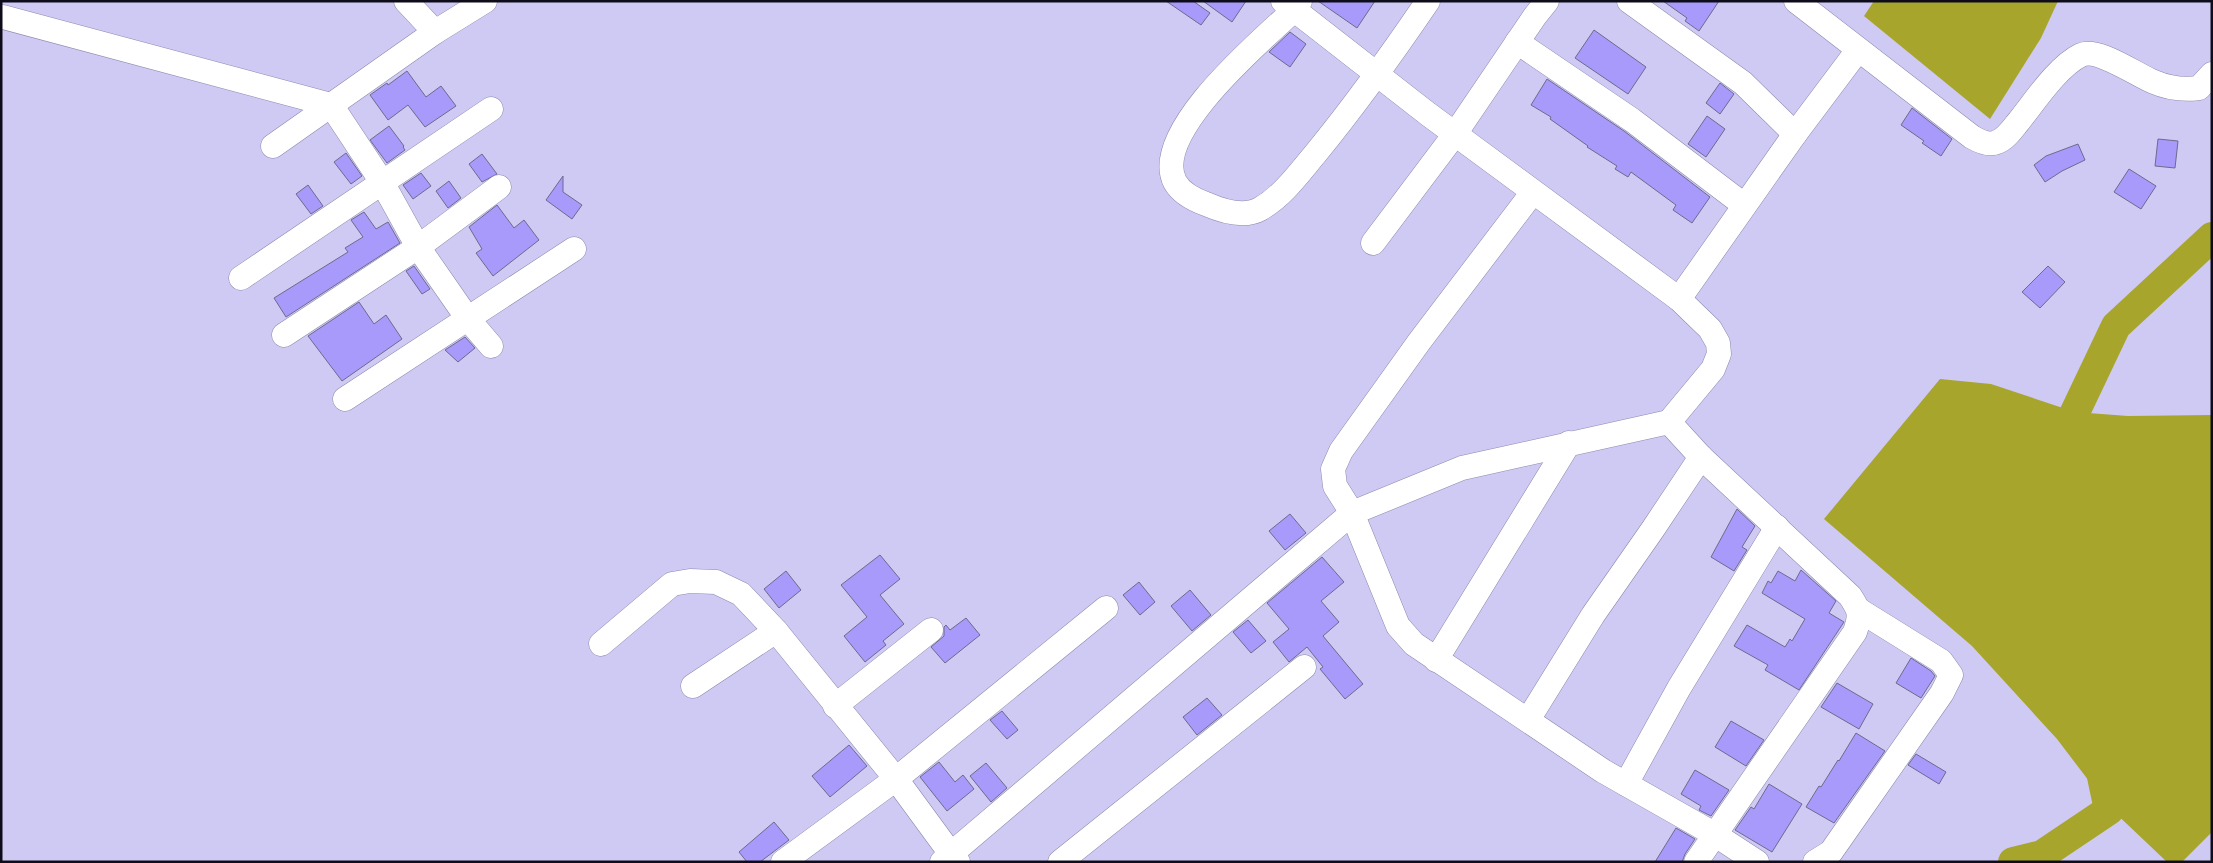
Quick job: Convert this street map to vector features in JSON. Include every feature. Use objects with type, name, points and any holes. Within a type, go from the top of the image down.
[{"type":"street","points":[[406,1],[435,32]]},
{"type":"street","points":[[272,146],[435,32],[485,1]]},
{"type":"street","points":[[601,644],[672,584],[690,581],[716,582],[740,594],[776,630],[835,706],[896,779],[951,859],[1352,513],[1462,468],[1669,422],[1713,369],[1719,354],[1718,343],[1710,329],[1679,299],[1378,76],[1293,4],[1199,105],[1177,140],[1172,168],[1175,183],[1186,194],[1206,204],[1236,213],[1248,213],[1259,210],[1282,194],[1378,76],[1428,1]]},
{"type":"street","points":[[1374,243],[1455,134],[1547,1]]},
{"type":"street","points":[[1629,1],[1743,83],[1794,134]]},
{"type":"street","points":[[1796,1],[1972,137],[1986,143],[1997,142],[2011,131],[2056,76],[2072,60],[2083,53],[2103,56],[2156,83],[2184,90],[2199,88],[2212,74]]},
{"type":"street","points":[[3,17],[331,105],[382,182],[418,248],[468,319],[491,346]]},
{"type":"street","points":[[1517,42],[1632,120],[1744,205]]},
{"type":"street","points":[[1679,299],[1794,134],[1858,50]]},
{"type":"street","points":[[241,278],[491,109]]},
{"type":"street","points":[[284,335],[418,248],[499,187]]},
{"type":"street","points":[[1533,192],[1419,342],[1341,451],[1333,468],[1335,486],[1352,513],[1398,626],[1414,644],[1603,771],[1714,834],[1757,862]]},
{"type":"street","points":[[345,399],[574,249]]},
{"type":"street","points":[[1669,422],[1701,457],[1850,596],[1859,610],[1941,661],[1951,675],[1942,693],[1831,852],[1815,862]]},
{"type":"street","points":[[1436,660],[1568,443]]},
{"type":"street","points":[[1528,720],[1593,615],[1701,457]]},
{"type":"street","points":[[1626,784],[1679,688],[1776,527]]},
{"type":"street","points":[[783,862],[896,779],[1106,608]]},
{"type":"street","points":[[1696,862],[1854,632],[1859,620],[1859,610]]},
{"type":"street","points":[[693,686],[776,630]]},
{"type":"street","points":[[835,706],[931,630]]},
{"type":"street","points":[[1060,862],[1304,667]]},
{"type":"shaded area","points":[[1874,1],[2058,1],[2041,38],[1990,119],[1864,16]]},
{"type":"shaded area","points":[[1940,379],[1991,384],[2075,412],[2128,416],[2212,415],[2212,832],[2182,862],[2167,862],[2108,806],[2057,739],[1972,646],[1824,519]]},
{"type":"building","points":[[1166,1],[1193,1],[1210,13],[1201,25]]},
{"type":"building","points":[[1203,1],[1246,1],[1232,22]]},
{"type":"building","points":[[1318,1],[1375,1],[1357,28]]},
{"type":"building","points":[[1663,1],[1719,1],[1699,31],[1685,21],[1687,18]]},
{"type":"building","points":[[1594,30],[1646,67],[1628,94],[1575,58]]},
{"type":"building","points":[[1290,32],[1306,44],[1290,67],[1269,52]]},
{"type":"building","points":[[407,71],[426,97],[441,86],[456,106],[425,127],[408,105],[388,120],[370,95]]},
{"type":"building","points":[[1547,79],[1624,131],[1710,197],[1692,223],[1673,210],[1676,205],[1631,172],[1628,177],[1615,169],[1617,166],[1587,147],[1550,119],[1551,117],[1531,105]]},
{"type":"building","points":[[1720,83],[1734,94],[1720,114],[1706,103]]},
{"type":"building","points":[[1912,108],[1952,139],[1941,156],[1901,125]]},
{"type":"building","points":[[1707,116],[1725,129],[1706,157],[1688,144]]},
{"type":"building","points":[[389,126],[405,150],[387,163],[370,140]]},
{"type":"building","points":[[2158,139],[2178,141],[2175,168],[2155,166]]},
{"type":"building","points":[[2078,144],[2085,160],[2045,182],[2034,165],[2046,156]]},
{"type":"building","points":[[346,153],[362,176],[351,184],[334,162]]},
{"type":"building","points":[[482,154],[497,174],[482,182],[469,164]]},
{"type":"building","points":[[2129,169],[2156,186],[2141,209],[2114,192]]},
{"type":"building","points":[[421,173],[431,186],[413,199],[403,185]]},
{"type":"building","points":[[563,176],[563,192],[582,205],[572,219],[546,200]]},
{"type":"building","points":[[449,181],[461,198],[448,208],[436,191]]},
{"type":"building","points":[[308,185],[323,206],[311,214],[296,194]]},
{"type":"building","points":[[497,205],[514,228],[524,220],[539,240],[493,276],[476,253],[482,249],[469,227]]},
{"type":"building","points":[[364,212],[376,229],[388,222],[400,243],[286,317],[274,298],[348,252],[345,248],[363,237],[351,220]]},
{"type":"building","points":[[414,266],[430,289],[422,294],[406,271]]},
{"type":"building","points":[[2048,266],[2065,282],[2040,308],[2022,292]]},
{"type":"building","points":[[359,302],[374,324],[386,315],[402,339],[342,381],[308,336]]},
{"type":"building","points":[[465,337],[475,348],[458,362],[445,350]]},
{"type":"building","points":[[1737,509],[1755,526],[1742,547],[1747,550],[1734,571],[1711,557]]},
{"type":"building","points":[[1290,514],[1306,533],[1285,550],[1269,531]]},
{"type":"building","points":[[880,555],[900,579],[880,595],[904,624],[883,641],[886,645],[865,662],[844,636],[867,617],[841,585]]},
{"type":"building","points":[[1322,557],[1344,582],[1321,601],[1339,622],[1323,636],[1363,684],[1345,699],[1320,669],[1323,667],[1307,647],[1289,662],[1273,642],[1289,629],[1267,603]]},
{"type":"building","points":[[1801,570],[1836,601],[1829,613],[1844,622],[1799,690],[1765,670],[1768,665],[1734,646],[1747,625],[1785,647],[1790,639],[1792,641],[1805,619],[1762,593],[1768,581],[1771,583],[1778,571],[1795,581]]},
{"type":"building","points":[[786,571],[801,590],[779,608],[764,589]]},
{"type":"building","points":[[1139,582],[1155,602],[1140,615],[1123,595]]},
{"type":"building","points":[[1190,590],[1211,615],[1192,631],[1171,606]]},
{"type":"building","points":[[966,618],[980,635],[945,663],[931,647],[944,636],[944,627],[946,625],[950,630]]},
{"type":"building","points":[[1248,620],[1266,641],[1251,653],[1233,632]]},
{"type":"building","points":[[1911,658],[1931,671],[1935,676],[1921,698],[1896,683]]},
{"type":"building","points":[[1837,683],[1873,704],[1859,729],[1821,707]]},
{"type":"building","points":[[1207,698],[1222,715],[1197,735],[1183,717]]},
{"type":"building","points":[[1002,711],[1018,730],[1007,739],[990,720]]},
{"type":"building","points":[[1731,721],[1764,740],[1746,766],[1715,747]]},
{"type":"building","points":[[1856,733],[1885,751],[1834,823],[1806,807],[1819,786],[1821,787],[1839,761]]},
{"type":"building","points":[[849,745],[867,766],[830,797],[812,776]]},
{"type":"building","points":[[1916,754],[1946,772],[1939,784],[1908,765]]},
{"type":"building","points":[[939,762],[955,782],[963,775],[974,789],[947,811],[920,777]]},
{"type":"building","points":[[986,763],[1007,788],[991,802],[970,776]]},
{"type":"building","points":[[1695,770],[1729,790],[1711,816],[1699,810],[1701,806],[1681,794]]},
{"type":"building","points":[[1769,784],[1802,804],[1772,852],[1735,830],[1751,807],[1754,809]]},
{"type":"building","points":[[774,822],[789,840],[760,862],[747,862],[739,852]]},
{"type":"building","points":[[1676,828],[1695,839],[1682,862],[1655,862]]},
{"type":"waterway","points":[[2068,451],[2067,429],[2116,326],[2212,237]]},
{"type":"waterway","points":[[2013,862],[2042,855],[2109,810],[2100,767]]}]
